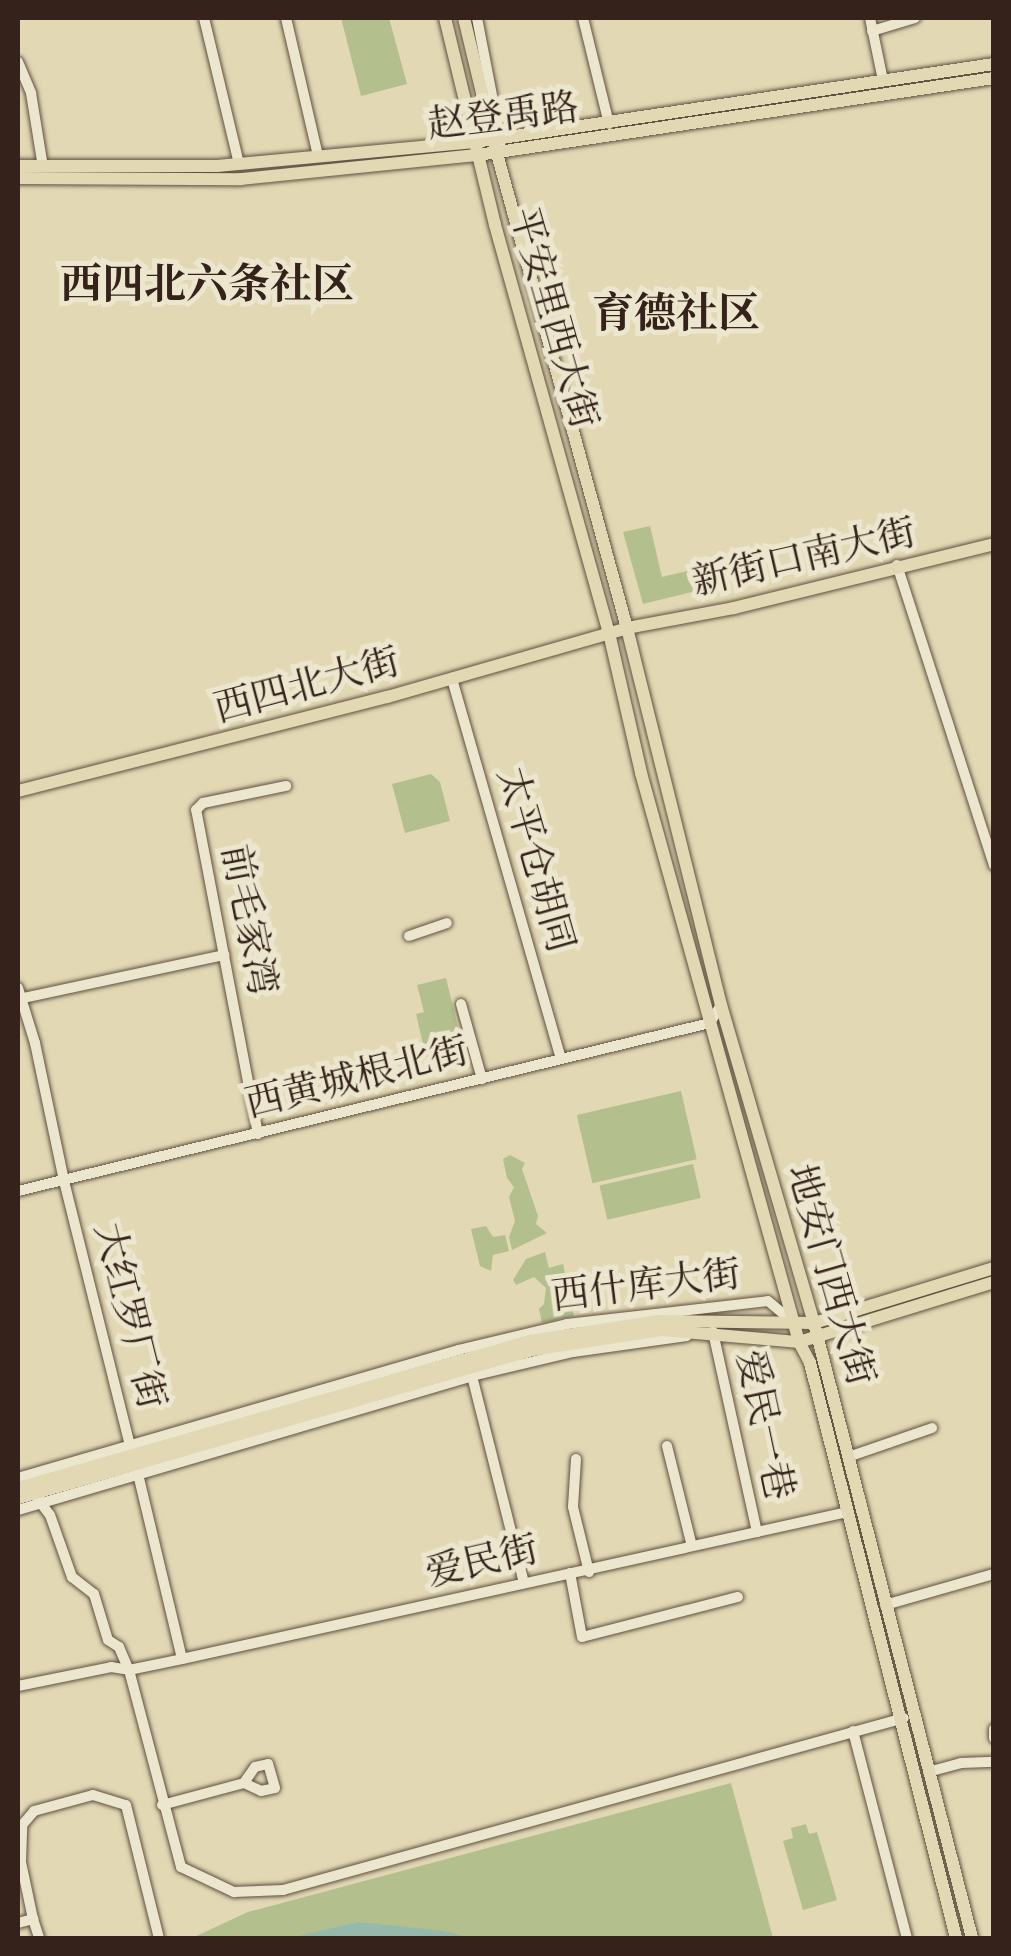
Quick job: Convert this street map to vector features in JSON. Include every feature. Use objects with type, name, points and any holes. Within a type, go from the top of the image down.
[{"type":"main road","name":"平安里西大街","points":[[445,18],[476,149],[610,633]]},
{"type":"main road","name":"平安里西大街","points":[[464,18],[627,628]]},
{"type":"main road","name":"赵登禹路","points":[[18,178],[242,179],[476,149],[609,124],[994,64]]},
{"type":"main road","name":"赵登禹路","points":[[498,143],[994,78]]},
{"type":"main road","name":"赵登禹路","points":[[18,166],[239,164],[476,149]]},
{"type":"main road","name":"新街口南大街","points":[[610,633],[734,608],[994,544]]},
{"type":"main road","name":"地安门西大街","points":[[627,628],[721,1005],[814,1323],[848,1456],[885,1604],[956,1938]]},
{"type":"main road","name":"地安门西大街","points":[[610,633],[641,773],[710,1023],[799,1342],[810,1363],[907,1717],[928,1772],[972,1938]]},
{"type":"main road","name":"西四北大街","points":[[18,791],[452,679],[610,633]]},
{"type":"main road","points":[[794,1323],[814,1323],[994,1268]]},
{"type":"main road","name":"西什库大街","points":[[18,1488],[135,1463],[532,1350],[644,1332],[713,1332],[799,1342],[994,1282]]},
{"type":"main road","name":"西什库大街","points":[[18,1498],[38,1499],[135,1463],[530,1341],[658,1321],[710,1318],[794,1323]]},
{"type":"street","points":[[204,18],[239,164]]},
{"type":"street","points":[[286,18],[318,156]]},
{"type":"street","points":[[476,18],[498,143]]},
{"type":"street","points":[[583,18],[609,124]]},
{"type":"street","points":[[870,18],[883,80]]},
{"type":"street","points":[[872,31],[914,18]]},
{"type":"street","points":[[18,62],[31,93],[43,167]]},
{"type":"street","points":[[897,565],[994,866]]},
{"type":"street","name":"太平仓胡同","points":[[452,679],[561,1059]]},
{"type":"street","name":"前毛家湾","points":[[258,1134],[196,810],[203,802],[286,786]]},
{"type":"street","points":[[408,936],[447,923]]},
{"type":"street","points":[[20,993],[224,955]]},
{"type":"street","name":"大红罗厂街","points":[[20,993],[182,1659]]},
{"type":"street","points":[[461,1004],[482,1079]]},
{"type":"street","points":[[710,1023],[721,1005]]},
{"type":"street","name":"西黄城根北街","points":[[18,1191],[710,1023]]},
{"type":"street","name":"西什库大街","points":[[135,1463],[458,1350],[567,1324],[768,1301],[794,1323]]},
{"type":"street","name":"西什库大街","points":[[18,1478],[135,1463],[572,1352],[713,1332]]},
{"type":"street","name":"爱民一巷","points":[[713,1332],[757,1532]]},
{"type":"street","points":[[472,1376],[524,1583]]},
{"type":"street","points":[[848,1456],[932,1428]]},
{"type":"street","points":[[667,1446],[692,1546]]},
{"type":"street","points":[[576,1459],[573,1506],[590,1572]]},
{"type":"street","points":[[38,1499],[50,1515],[62,1559],[72,1577],[94,1594],[108,1640],[119,1647],[129,1670],[180,1867],[218,1887],[259,1893],[550,1818],[907,1717]]},
{"type":"street","name":"西什库大街","points":[[18,1510],[38,1499]]},
{"type":"street","name":"爱民街","points":[[18,1686],[111,1667],[129,1670],[182,1659],[848,1512]]},
{"type":"street","points":[[570,1573],[582,1638],[738,1596]]},
{"type":"street","points":[[885,1604],[994,1574]]},
{"type":"street","points":[[994,1730],[994,1738]]},
{"type":"street","points":[[853,1732],[907,1938]]},
{"type":"street","points":[[928,1772],[962,1763],[975,1766],[994,1762]]},
{"type":"street","points":[[162,1805],[244,1783]]},
{"type":"street","points":[[39,1938],[21,1862],[22,1825],[34,1811],[93,1795],[126,1805],[159,1938]]},
{"type":"street","points":[[18,1923],[33,1919]]},
{"type":"green space","points":[[341,18],[389,18],[407,84],[361,96]]},
{"type":"green space","points":[[650,526],[662,577],[700,568],[704,589],[643,604],[623,532]]},
{"type":"green space","points":[[431,774],[440,782],[450,821],[405,833],[392,784]]},
{"type":"green space","points":[[446,978],[463,1048],[426,1057],[416,1014],[424,1012],[417,985]]},
{"type":"green space","points":[[681,1091],[697,1159],[592,1183],[577,1115]]},
{"type":"green space","points":[[510,1155],[525,1163],[522,1169],[538,1216],[536,1224],[547,1233],[512,1250],[509,1237],[515,1221],[509,1197],[514,1187],[507,1178],[503,1159]]},
{"type":"green space","points":[[693,1164],[701,1198],[607,1220],[599,1186]]},
{"type":"green space","points":[[486,1226],[493,1237],[505,1235],[509,1251],[493,1255],[491,1271],[480,1266],[471,1229]]},
{"type":"green space","points":[[545,1252],[549,1268],[563,1264],[574,1316],[542,1323],[539,1309],[544,1304],[546,1288],[534,1277],[516,1285],[513,1280],[526,1259]]},
{"type":"green space","points":[[731,1783],[773,1938],[192,1938],[248,1912]]},
{"type":"green space","points":[[806,1824],[809,1834],[817,1832],[837,1900],[803,1910],[783,1841],[793,1838],[791,1828]]},
{"type":"shaded area","points":[[359,1922],[444,1931],[472,1938],[289,1938]]},
{"type":"district","name":"西四北六条社区","points":[[207,285]]},
{"type":"district","name":"育德社区","points":[[676,314]]}]
